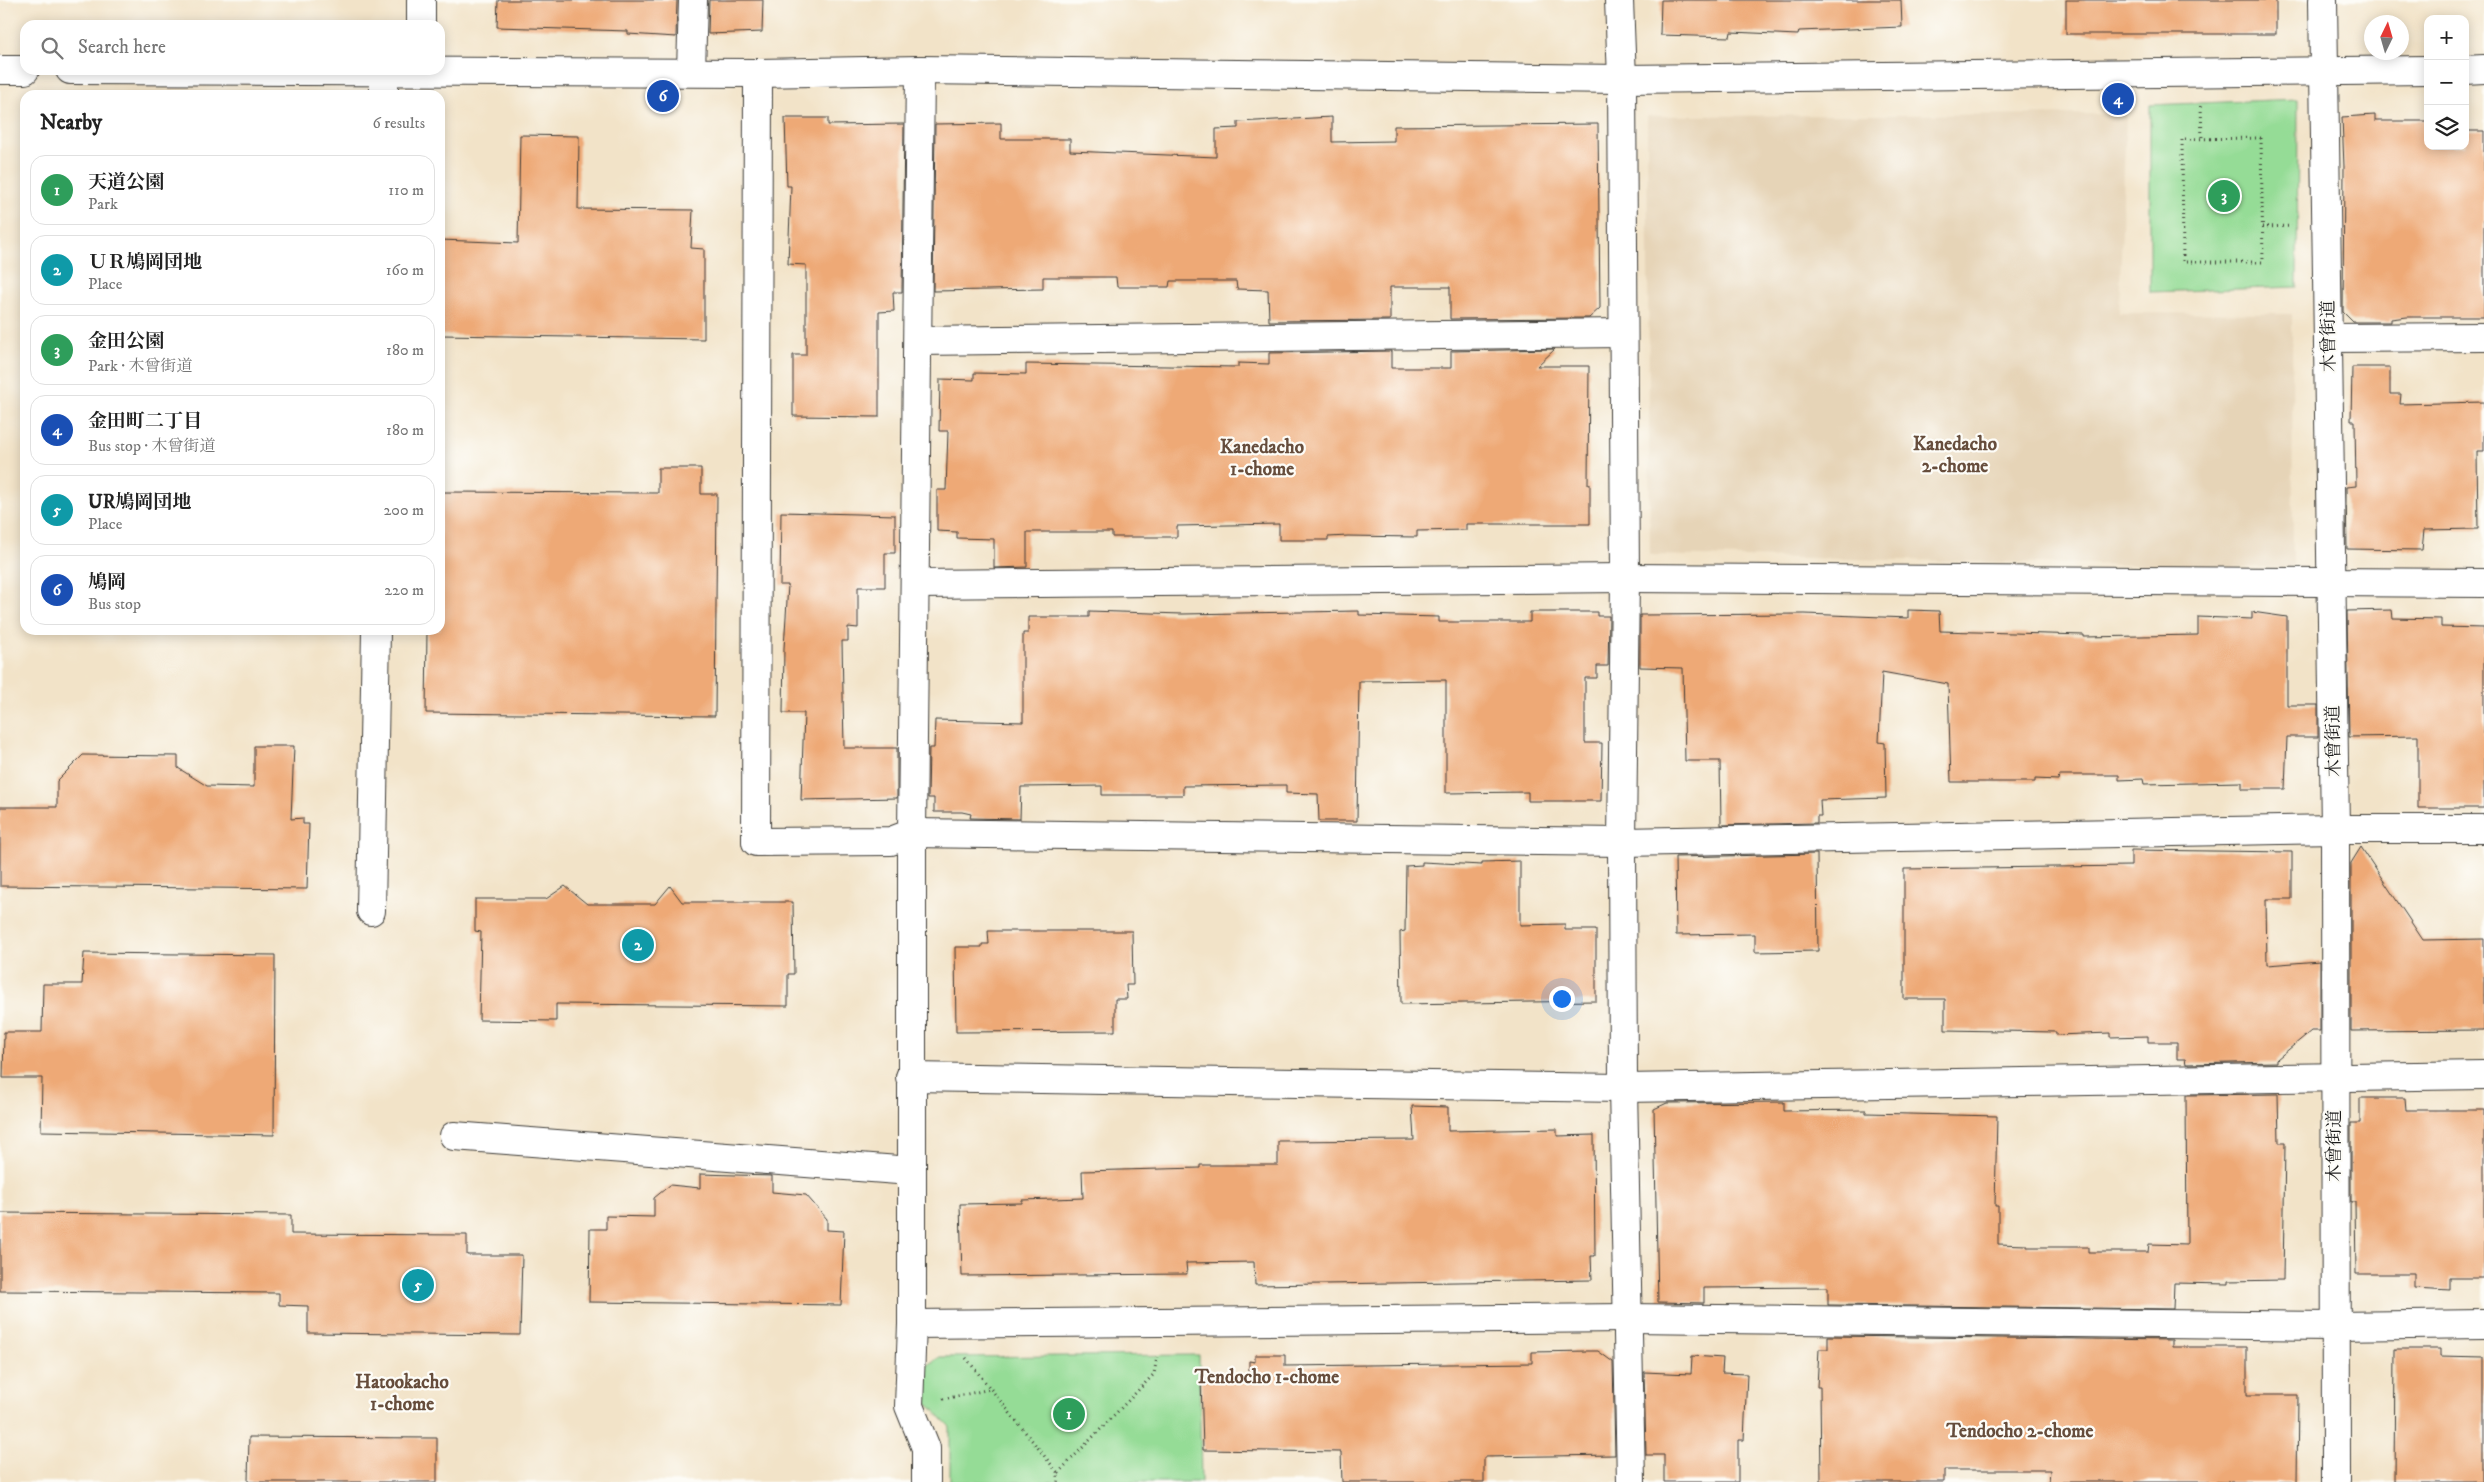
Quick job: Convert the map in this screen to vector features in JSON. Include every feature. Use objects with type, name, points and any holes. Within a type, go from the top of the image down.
[{"type":"street","points":[[421,0],[421,20]]},
{"type":"street","points":[[691,71],[693,0]]},
{"type":"street","points":[[1618,0],[1622,79],[1625,578],[1622,842],[1623,1088],[1631,1482]]},
{"type":"street","name":"木曾街道","points":[[2323,0],[2334,828],[2333,1076],[2336,1482]]},
{"type":"street","points":[[2469,70],[2484,69]]},
{"type":"street","points":[[0,70],[20,70]]},
{"type":"street","points":[[445,70],[758,73],[920,70],[1622,79],[2424,70]]},
{"type":"street","points":[[920,70],[910,1077],[912,1324],[909,1406],[926,1448],[926,1482]]},
{"type":"street","points":[[758,73],[756,842],[891,841],[912,833],[1622,842],[2334,828],[2484,829]]},
{"type":"street","points":[[191,75],[384,83],[407,75]]},
{"type":"street","points":[[918,341],[1623,333]]},
{"type":"street","points":[[2328,338],[2484,337]]},
{"type":"street","points":[[915,584],[1625,578],[2484,583]]},
{"type":"street","points":[[371,911],[376,635]]},
{"type":"street","points":[[910,1077],[1623,1088],[2484,1075]]},
{"type":"street","points":[[454,1136],[911,1171]]},
{"type":"street","points":[[912,1324],[1627,1318],[2335,1326],[2484,1324]]},
{"type":"path","points":[[2261,138],[2263,262],[2183,262],[2182,139],[2261,138]]},
{"type":"path","points":[[1058,1473],[1154,1374],[1157,1356],[1156,1322]]},
{"type":"path","points":[[939,1324],[1058,1473],[1058,1482]]},
{"type":"path","points":[[909,1406],[990,1389]]},
{"type":"shaded area","points":[[2126,114],[2119,313],[2292,314],[2293,568],[1650,555],[1647,116]]},
{"type":"green space","points":[[2298,99],[2297,287],[2150,292],[2150,105]]},
{"type":"green space","points":[[1199,1355],[1201,1482],[950,1482],[950,1427],[925,1401],[924,1367],[940,1357]]},
{"type":"building","points":[[498,0],[677,0],[676,37],[628,34],[628,31],[497,27]]},
{"type":"building","points":[[709,0],[763,0],[762,32],[708,34]]},
{"type":"building","points":[[1661,0],[1901,0],[1902,27],[1799,31],[1798,35],[1731,32],[1730,37],[1660,35]]},
{"type":"building","points":[[2066,0],[2276,0],[2276,34],[2066,34]]},
{"type":"building","points":[[2375,115],[2375,121],[2424,121],[2424,150],[2469,150],[2469,131],[2484,131],[2484,317],[2407,317],[2391,319],[2391,322],[2353,322],[2343,312],[2344,167],[2342,117]]},
{"type":"building","points":[[1332,117],[1332,142],[1394,141],[1394,126],[1598,124],[1600,308],[1589,318],[1450,319],[1450,287],[1390,287],[1390,320],[1269,321],[1268,290],[1237,289],[1236,281],[1170,281],[1169,287],[1117,287],[1116,277],[1043,277],[1043,289],[933,291],[935,124],[1001,123],[1001,139],[1070,139],[1070,151],[1216,157],[1216,129],[1238,128],[1238,122]]},
{"type":"building","points":[[785,118],[828,118],[828,125],[904,124],[902,292],[893,292],[894,311],[879,312],[879,417],[793,416],[793,355],[806,355],[806,265],[788,264],[791,186],[787,186]]},
{"type":"building","points":[[520,135],[579,136],[578,209],[693,210],[691,248],[704,249],[704,339],[445,335],[445,240],[518,243]]},
{"type":"building","points":[[1555,349],[1537,366],[1589,366],[1588,484],[1590,484],[1590,524],[1466,524],[1466,530],[1417,531],[1417,537],[1348,536],[1328,537],[1328,540],[1279,540],[1279,524],[1177,526],[1177,537],[1112,537],[1112,532],[1027,532],[1027,567],[994,568],[994,539],[957,538],[957,532],[937,531],[937,490],[946,490],[948,431],[939,431],[940,379],[974,380],[974,373],[1026,374],[1026,364],[1238,367],[1238,363],[1269,364],[1269,353],[1391,351],[1391,368],[1451,368],[1451,351]]},
{"type":"building","points":[[2352,367],[2390,367],[2390,394],[2401,394],[2400,404],[2484,402],[2484,451],[2477,451],[2478,529],[2424,530],[2422,550],[2347,549],[2346,487],[2356,486],[2355,421],[2351,421]]},
{"type":"building","points":[[658,468],[701,468],[701,494],[717,494],[715,716],[426,713],[427,635],[445,635],[445,492],[658,493]]},
{"type":"building","points":[[781,512],[895,515],[895,553],[885,553],[885,587],[858,587],[858,628],[848,627],[848,641],[842,641],[844,748],[897,748],[897,798],[801,800],[804,713],[783,713],[784,648],[788,585],[780,585]]},
{"type":"building","points":[[1908,610],[1939,611],[1940,631],[2084,635],[2084,637],[2198,635],[2198,617],[2252,619],[2252,612],[2287,617],[2287,705],[2318,705],[2318,737],[2287,737],[2285,789],[2242,789],[2242,782],[2144,784],[2143,779],[2119,780],[2119,775],[2059,775],[2058,780],[2035,779],[2035,782],[1951,782],[1948,684],[1882,672],[1879,742],[1885,743],[1886,798],[1820,800],[1821,816],[1817,816],[1817,823],[1721,825],[1720,761],[1685,761],[1683,668],[1640,667],[1640,615],[1805,614],[1908,618]]},
{"type":"building","points":[[2392,610],[2393,618],[2441,619],[2441,627],[2484,628],[2484,808],[2418,808],[2418,736],[2349,737],[2347,611]]},
{"type":"building","points":[[1089,611],[1182,614],[1359,611],[1359,615],[1439,617],[1439,622],[1530,622],[1530,612],[1597,612],[1597,616],[1609,616],[1608,666],[1597,666],[1597,678],[1585,678],[1585,743],[1602,743],[1601,801],[1528,801],[1528,792],[1446,793],[1446,680],[1359,681],[1357,821],[1319,821],[1318,794],[1286,793],[1286,785],[1183,786],[1183,795],[1102,795],[1102,786],[1021,787],[1020,819],[970,818],[971,814],[962,812],[934,812],[934,798],[928,798],[929,748],[934,748],[935,720],[1023,722],[1023,633],[1028,633],[1028,617],[1089,617]]},
{"type":"building","points":[[254,746],[294,746],[291,819],[303,818],[303,824],[309,824],[307,889],[0,886],[0,807],[57,807],[57,781],[83,755],[178,756],[178,768],[207,786],[254,787]]},
{"type":"building","points":[[2361,847],[2423,940],[2484,939],[2484,1030],[2351,1031],[2351,863]]},
{"type":"building","points":[[2131,850],[2292,852],[2292,899],[2266,899],[2267,965],[2320,961],[2320,1031],[2311,1031],[2277,1059],[2277,1062],[2186,1064],[2185,1059],[2177,1059],[2177,1042],[2148,1042],[2148,1036],[2110,1037],[2110,1033],[2056,1035],[2056,1032],[1945,1030],[1945,999],[1904,999],[1904,869],[2131,866]]},
{"type":"building","points":[[1817,854],[1818,951],[1755,952],[1755,934],[1676,935],[1675,857]]},
{"type":"building","points":[[1520,861],[1520,925],[1565,924],[1565,930],[1596,930],[1596,1001],[1401,1004],[1400,932],[1405,931],[1406,866],[1422,865],[1422,862],[1482,865],[1482,862]]},
{"type":"building","points":[[565,886],[587,904],[655,904],[670,886],[682,902],[793,902],[794,974],[788,974],[788,1006],[556,1004],[556,1021],[479,1020],[481,932],[475,931],[475,899],[546,899]]},
{"type":"building","points":[[988,931],[1132,931],[1133,985],[1126,985],[1127,999],[1115,999],[1115,1031],[956,1032],[955,947],[982,947],[982,944],[989,944]]},
{"type":"building","points":[[84,953],[275,955],[274,1135],[41,1131],[42,1078],[3,1078],[4,1032],[42,1032],[43,984],[82,984]]},
{"type":"building","points":[[2278,1094],[2279,1143],[2285,1143],[2283,1280],[2229,1281],[2229,1284],[2174,1283],[2173,1309],[1828,1305],[1828,1287],[1704,1288],[1704,1303],[1658,1302],[1654,1109],[1667,1103],[1784,1102],[1784,1111],[1866,1110],[1866,1113],[1997,1116],[1995,1206],[1998,1206],[1998,1244],[2027,1245],[2027,1247],[2088,1247],[2088,1252],[2148,1252],[2149,1244],[2187,1245],[2186,1095]]},
{"type":"building","points":[[2360,1098],[2405,1098],[2406,1110],[2484,1110],[2484,1278],[2450,1278],[2450,1290],[2414,1288],[2414,1274],[2356,1274],[2355,1202],[2351,1202],[2351,1123],[2360,1123]]},
{"type":"building","points":[[1412,1106],[1448,1107],[1448,1131],[1557,1129],[1557,1136],[1594,1135],[1595,1256],[1591,1256],[1592,1280],[1255,1285],[1254,1262],[1186,1263],[1187,1274],[962,1276],[960,1204],[1022,1203],[1022,1200],[1083,1198],[1082,1171],[1200,1168],[1200,1165],[1278,1165],[1278,1141],[1414,1140]]},
{"type":"building","points":[[700,1174],[772,1176],[772,1192],[806,1195],[827,1219],[827,1230],[844,1231],[841,1305],[589,1302],[590,1229],[606,1229],[606,1216],[654,1217],[654,1198],[670,1185],[700,1188]]},
{"type":"building","points":[[0,1213],[291,1215],[291,1234],[467,1235],[467,1255],[522,1255],[520,1335],[308,1333],[308,1306],[279,1305],[279,1293],[0,1291]]},
{"type":"building","points":[[1828,1336],[2172,1340],[2172,1347],[2247,1347],[2247,1395],[2298,1395],[2297,1482],[2049,1482],[2050,1470],[1944,1470],[1944,1482],[1821,1482],[1820,1387],[1817,1387],[1819,1349],[1828,1349]]},
{"type":"building","points":[[2395,1349],[2440,1349],[2440,1356],[2484,1357],[2484,1482],[2394,1482]]},
{"type":"building","points":[[1598,1351],[1613,1362],[1615,1455],[1484,1457],[1484,1482],[1342,1482],[1341,1452],[1203,1450],[1201,1379],[1249,1378],[1249,1361],[1255,1362],[1255,1355],[1285,1355],[1285,1366],[1532,1363],[1532,1352]]},
{"type":"building","points":[[1692,1356],[1723,1358],[1722,1373],[1747,1374],[1744,1440],[1738,1440],[1738,1482],[1664,1482],[1664,1455],[1646,1455],[1644,1372],[1691,1374]]},
{"type":"building","points":[[249,1437],[437,1438],[437,1482],[248,1482]]},
{"type":"place","name":"鳩岡","points":[[663,96]]},
{"type":"place","name":"金田町二丁目","points":[[2118,99]]},
{"type":"place","name":"金田公園","points":[[2224,196]]},
{"type":"place","name":"ＵＲ鳩岡団地","points":[[638,945]]},
{"type":"place","name":"UR鳩岡団地","points":[[418,1285]]},
{"type":"place","name":"天道公園","points":[[1069,1414]]},
{"type":"district","name":"Kanedacho 2-chome","points":[[1955,454]]},
{"type":"district","name":"Kanedacho 1-chome","points":[[1262,457]]},
{"type":"district","name":"Tendocho 1-chome","points":[[1267,1376]]},
{"type":"district","name":"Hatookacho 1-chome","points":[[402,1392]]},
{"type":"district","name":"Tendocho 2-chome","points":[[2020,1430]]}]
